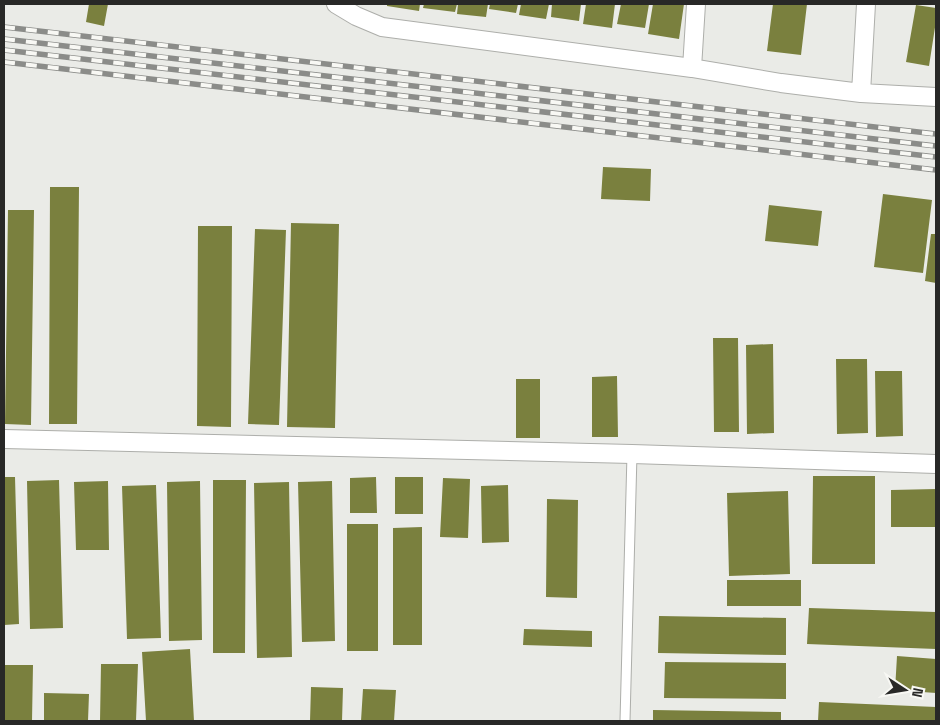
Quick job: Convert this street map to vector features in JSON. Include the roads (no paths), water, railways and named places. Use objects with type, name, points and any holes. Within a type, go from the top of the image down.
[{"type":"street","points":[[336,4],[356,16],[382,27],[692,68],[781,83],[861,92],[936,97]]},
{"type":"street","points":[[692,68],[696,4]]},
{"type":"street","points":[[861,92],[866,4]]},
{"type":"street","points":[[4,439],[632,454],[936,464]]},
{"type":"lane","points":[[624,721],[632,454]]},
{"type":"railway","points":[[4,27],[936,134]]},
{"type":"railway","points":[[4,39],[936,146]]},
{"type":"railway","points":[[4,50],[936,157]]},
{"type":"railway","points":[[4,62],[936,170]]}]
